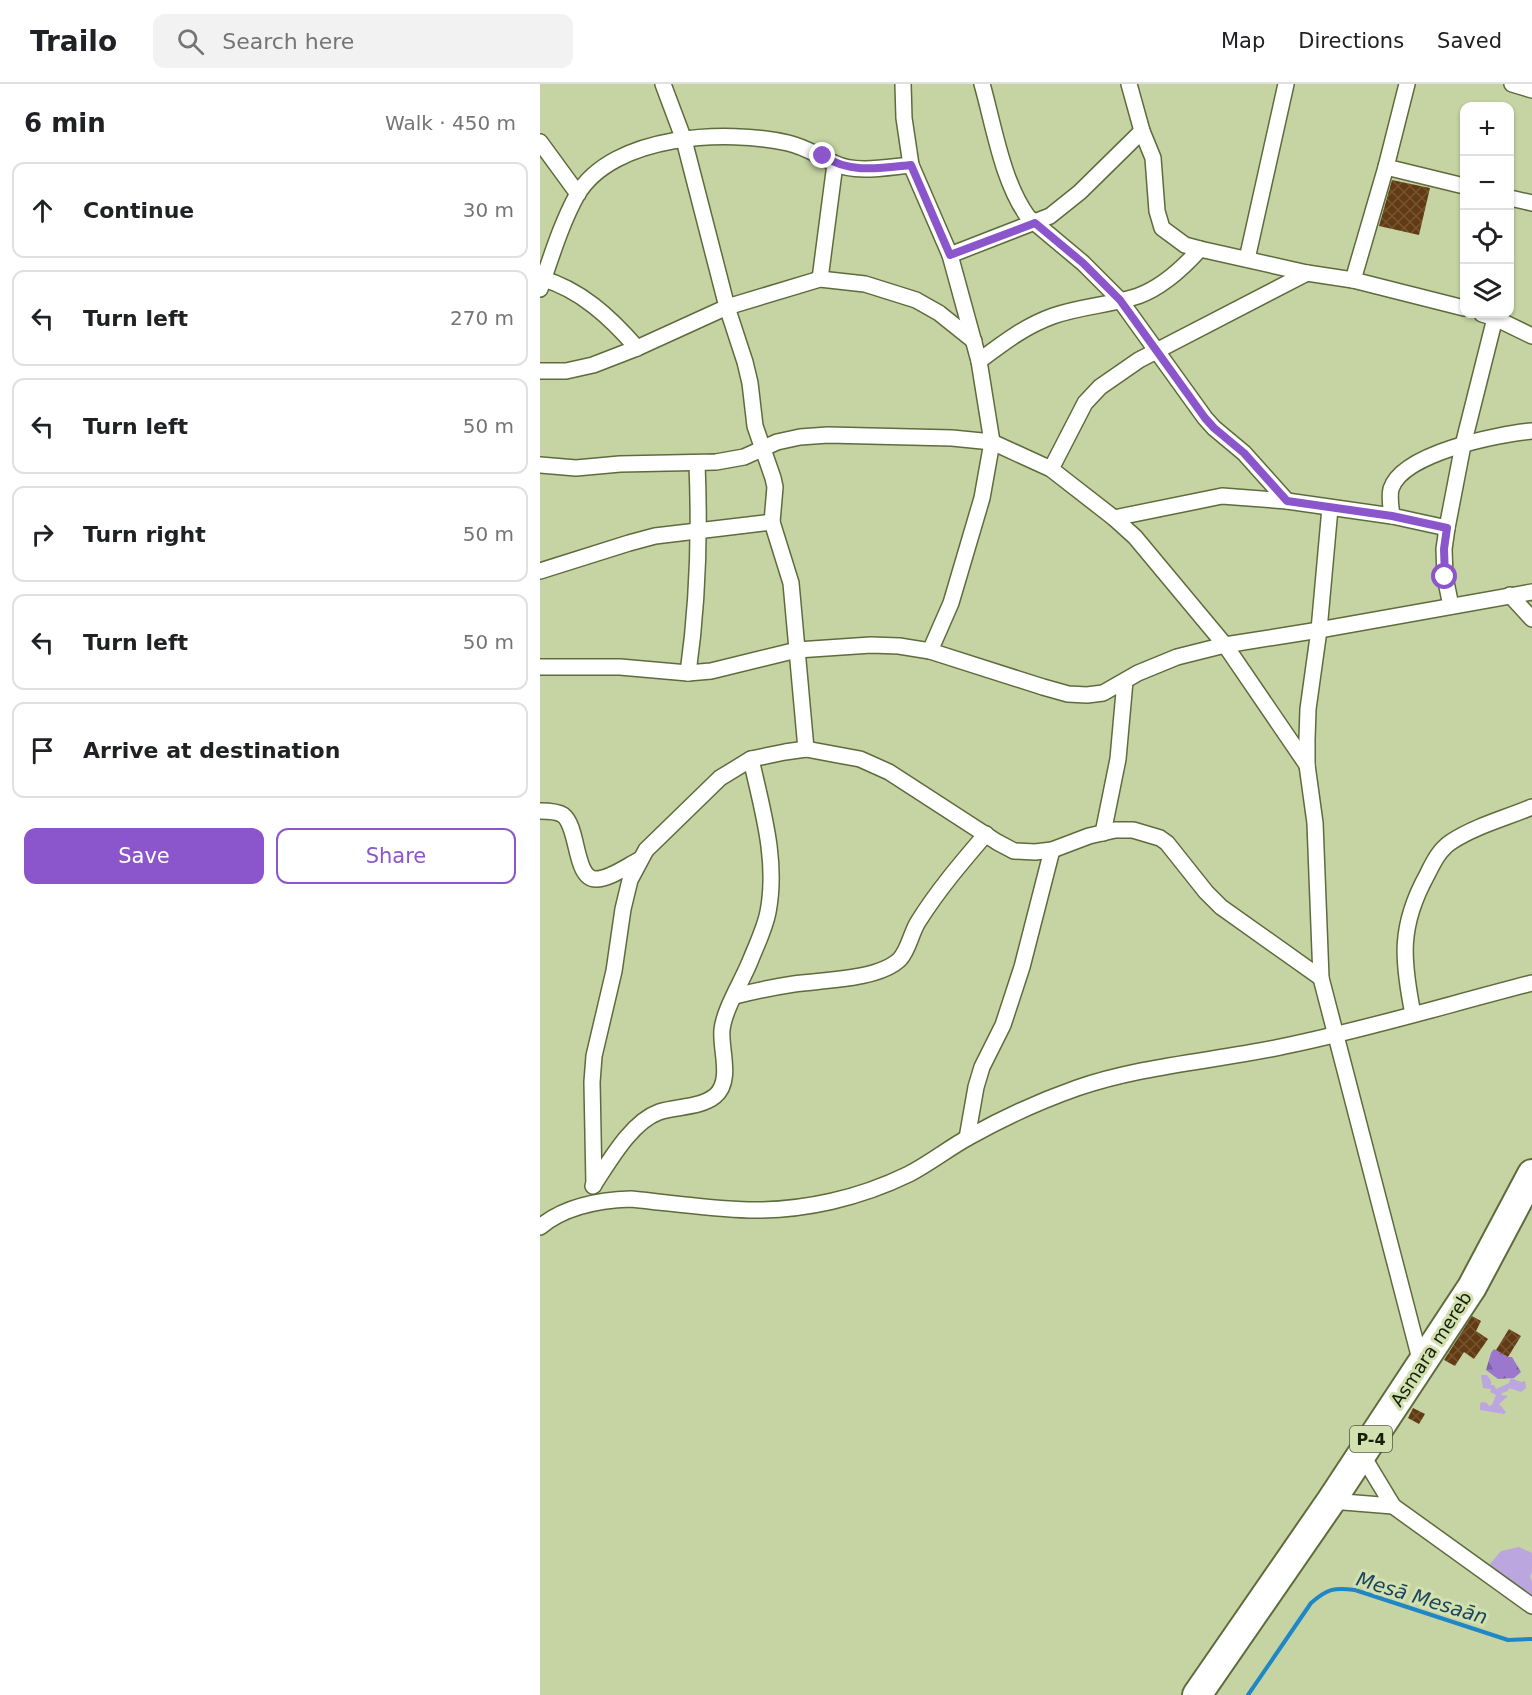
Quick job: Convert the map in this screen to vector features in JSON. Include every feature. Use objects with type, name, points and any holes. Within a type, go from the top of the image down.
[{"type":"highway","name":"Asmara mereb","points":[[1197,1695],[1331,1502],[1422,1365],[1472,1287],[1532,1174]]},
{"type":"street","points":[[663,84],[684,140],[727,306],[750,383],[755,426],[775,487],[772,522],[791,583],[806,749]]},
{"type":"street","points":[[903,84],[904,118],[911,165],[950,255],[979,361],[992,442],[982,498],[951,603],[930,651]]},
{"type":"street","points":[[982,84],[1010,181],[1021,208],[1035,223],[1083,263],[1120,300],[1155,351],[1214,428],[1244,453],[1287,501]]},
{"type":"street","points":[[1129,84],[1142,131],[1153,158],[1156,211],[1162,228],[1185,245],[1308,273],[1353,280],[1460,307]]},
{"type":"street","points":[[1247,259],[1286,84]]},
{"type":"street","points":[[1353,280],[1386,167],[1407,84]]},
{"type":"street","points":[[1512,84],[1532,90]]},
{"type":"street","points":[[950,255],[1050,216],[1080,192],[1142,131]]},
{"type":"street","points":[[637,348],[614,322],[582,297],[565,286],[541,282],[578,194],[599,171],[612,161],[644,149],[707,136],[757,138],[802,147],[848,168],[873,169],[911,165]]},
{"type":"street","points":[[540,142],[578,194]]},
{"type":"street","points":[[820,279],[835,164]]},
{"type":"street","points":[[1386,167],[1460,185]]},
{"type":"street","points":[[1514,199],[1532,203]]},
{"type":"street","points":[[979,361],[1019,331],[1038,322],[1087,306],[1140,295],[1179,272],[1200,249]]},
{"type":"street","points":[[1051,469],[1085,403],[1100,387],[1138,360],[1308,273]]},
{"type":"street","points":[[540,371],[579,369],[637,348],[727,306],[820,279],[865,284],[916,300],[939,313],[974,341]]},
{"type":"street","points":[[1451,606],[1445,577],[1444,549],[1489,318]]},
{"type":"street","points":[[1493,318],[1532,336]]},
{"type":"street","points":[[1392,516],[1391,488],[1408,467],[1463,445],[1508,434],[1532,431]]},
{"type":"street","points":[[540,465],[576,468],[620,464],[697,464],[734,460],[777,442],[800,437],[828,435],[952,438],[992,442],[1051,469],[1135,537],[1225,645],[1307,765]]},
{"type":"street","points":[[687,674],[696,621],[700,532],[697,464]]},
{"type":"street","points":[[1114,518],[1222,496],[1287,501],[1392,516],[1447,528]]},
{"type":"street","points":[[1330,508],[1319,630],[1308,709],[1307,765],[1315,823],[1321,978],[1422,1365]]},
{"type":"street","points":[[540,571],[655,536],[772,522]]},
{"type":"street","points":[[540,667],[621,667],[687,674],[711,671],[797,650],[871,645],[899,646],[930,651],[1068,694],[1087,695],[1103,693],[1177,657],[1225,645],[1532,592]]},
{"type":"street","points":[[1510,595],[1532,619]]},
{"type":"street","points":[[1103,833],[1118,759],[1125,681]]},
{"type":"street","points":[[594,1185],[592,1082],[594,1056],[614,970],[623,909],[630,880],[646,850],[677,818],[720,778],[751,759],[806,749],[871,763],[1014,851],[1052,850],[1115,830],[1133,830],[1150,834],[1167,843],[1221,907],[1321,978]]},
{"type":"street","points":[[581,1206],[625,1140],[645,1119],[659,1112],[705,1102],[717,1095],[722,1086],[724,1064],[722,1030],[725,1016],[744,977],[768,913],[772,870],[768,833],[751,759]]},
{"type":"street","points":[[1413,1014],[1406,981],[1404,947],[1409,915],[1434,861],[1441,850],[1451,842],[1532,807]]},
{"type":"street","points":[[540,811],[563,815],[572,828],[581,865],[586,875],[593,879],[601,878],[639,860]]},
{"type":"street","points":[[735,996],[766,988],[861,976],[881,970],[899,960],[905,953],[917,924],[932,900],[986,834]]},
{"type":"street","points":[[967,1138],[976,1087],[982,1067],[1004,1025],[1022,967],[1052,850]]},
{"type":"street","points":[[540,1227],[567,1210],[615,1200],[632,1199],[749,1210],[787,1208],[837,1201],[877,1188],[910,1173],[997,1122],[1049,1099],[1103,1080],[1145,1069],[1273,1049],[1335,1035],[1532,983]]},
{"type":"street","points":[[1361,1454],[1393,1506],[1532,1606]]},
{"type":"street","points":[[1331,1502],[1393,1506]]},
{"type":"shaded area","points":[[1481,1375],[1487,1375],[1491,1385],[1494,1385],[1496,1389],[1509,1383],[1511,1378],[1521,1382],[1525,1381],[1526,1388],[1521,1392],[1509,1388],[1508,1391],[1502,1393],[1501,1395],[1508,1396],[1499,1404],[1506,1412],[1504,1414],[1480,1410],[1482,1402],[1489,1406],[1492,1405],[1496,1395],[1490,1392],[1491,1389],[1483,1388]]},
{"type":"shaded area","points":[[1519,1547],[1532,1553],[1530,1576],[1532,1598],[1504,1578],[1490,1564],[1501,1551]]},
{"type":"green space","points":[[1494,1349],[1512,1357],[1521,1372],[1514,1378],[1498,1379],[1486,1370]]},
{"type":"building","points":[[1392,180],[1430,188],[1419,235],[1379,226]]},
{"type":"building","points":[[1472,1316],[1481,1321],[1476,1331],[1488,1339],[1474,1359],[1464,1352],[1455,1366],[1444,1360]]},
{"type":"building","points":[[1509,1329],[1521,1336],[1508,1357],[1496,1350]]},
{"type":"building","points":[[1413,1408],[1425,1414],[1419,1424],[1408,1418]]},
{"type":"waterway","name":"Mesā Mesaān","points":[[1248,1695],[1311,1603],[1326,1592],[1336,1589],[1355,1590],[1508,1640],[1532,1639]]},
{"type":"route","points":[[823,156],[835,164],[848,168],[873,169],[911,165],[950,255],[1035,223],[1083,263],[1120,300],[1205,418],[1244,453],[1287,501],[1392,516],[1447,528],[1444,549],[1445,577]]}]
